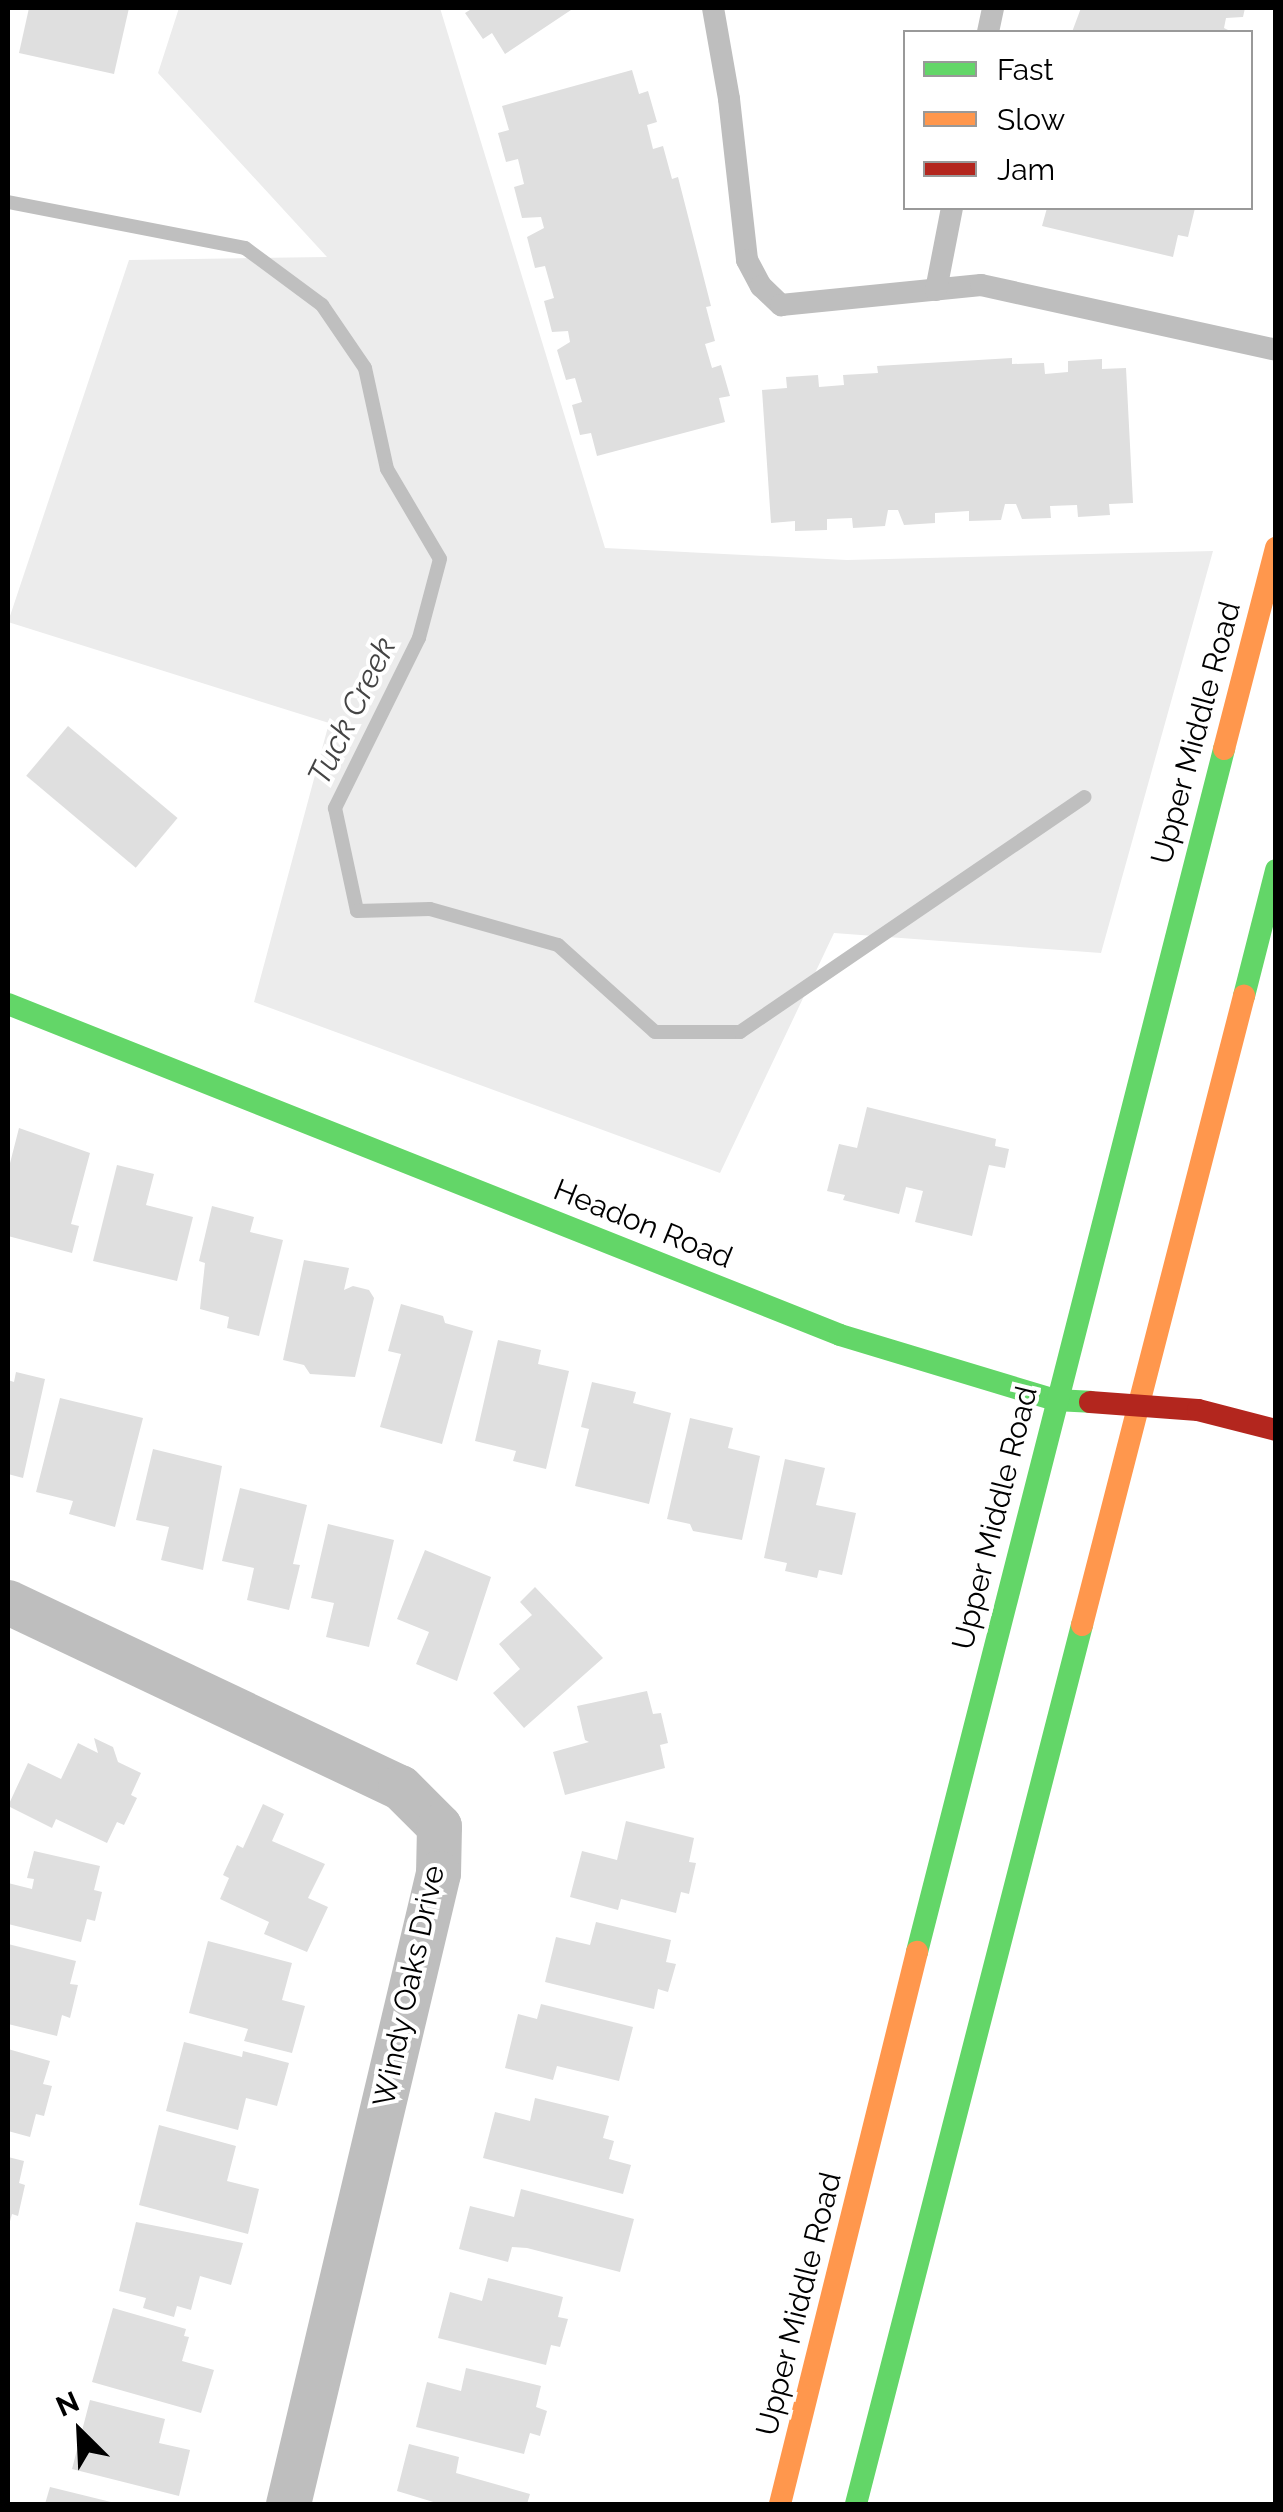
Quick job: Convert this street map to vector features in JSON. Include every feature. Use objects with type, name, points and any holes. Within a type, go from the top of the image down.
[{"type":"main road","name":"Upper Middle Road","points":[[780,2504],[1055,1400],[1276,548]]},
{"type":"main road","points":[[856,2504],[1276,870]]},
{"type":"main road","name":"Headon Road","points":[[8,1004],[840,1335],[1055,1400],[1198,1410],[1276,1430]]},
{"type":"street","name":"Windy Oaks Drive","points":[[8,1602],[400,1787],[439,1826],[438,1872],[288,2504]]},
{"type":"lane","points":[[713,8],[729,99],[747,260],[761,286],[781,305],[981,285],[1276,350]]},
{"type":"lane","points":[[936,290],[952,210]]},
{"type":"shaded area","points":[[179,8],[440,8],[605,548],[847,560],[1213,551],[1101,953],[834,933],[720,1173],[254,1002],[329,723],[8,622],[129,260],[327,257],[158,73]]},
{"type":"building","points":[[29,8],[129,8],[114,74],[19,53]]},
{"type":"building","points":[[473,8],[574,8],[505,54],[492,33],[483,39],[465,13]]},
{"type":"building","points":[[1081,8],[1245,8],[1243,17],[1226,18],[1224,28],[1228,30],[1073,30]]},
{"type":"building","points":[[632,70],[639,94],[648,91],[657,122],[647,125],[653,149],[663,146],[672,179],[678,177],[711,306],[706,307],[715,341],[705,344],[712,368],[721,365],[730,396],[719,398],[725,422],[597,456],[591,433],[580,435],[572,405],[582,402],[575,378],[566,380],[557,350],[570,342],[568,331],[552,332],[544,301],[554,298],[545,266],[535,268],[527,237],[544,228],[541,217],[522,218],[514,187],[524,184],[518,159],[506,162],[498,133],[509,130],[502,106]]},
{"type":"building","points":[[1046,210],[1195,210],[1188,237],[1178,235],[1173,257],[1042,226]]},
{"type":"building","points":[[1012,358],[1012,364],[1044,363],[1045,374],[1068,372],[1068,361],[1102,359],[1102,369],[1126,368],[1133,503],[1109,504],[1110,515],[1078,517],[1077,505],[1050,506],[1051,518],[1022,519],[1016,504],[1005,504],[1001,520],[969,521],[969,511],[935,513],[935,523],[904,525],[898,510],[888,510],[885,526],[853,528],[852,518],[827,519],[827,530],[795,531],[795,521],[771,523],[762,390],[787,388],[786,377],[818,375],[819,387],[844,385],[843,375],[878,373],[877,366]]},
{"type":"building","points":[[68,726],[178,818],[136,868],[26,776]]},
{"type":"building","points":[[867,1107],[996,1139],[995,1146],[1009,1149],[1005,1168],[989,1165],[972,1236],[915,1222],[923,1191],[906,1187],[899,1214],[843,1200],[845,1195],[827,1191],[839,1144],[857,1148]]},
{"type":"building","points":[[19,1128],[90,1153],[71,1224],[79,1226],[72,1253],[8,1236],[8,1171]]},
{"type":"building","points":[[117,1165],[154,1174],[146,1205],[193,1217],[177,1281],[93,1261]]},
{"type":"building","points":[[212,1206],[254,1217],[250,1232],[283,1240],[259,1336],[227,1328],[229,1317],[200,1309],[205,1263],[199,1261]]},
{"type":"building","points":[[304,1260],[349,1268],[344,1290],[353,1286],[369,1290],[374,1298],[355,1377],[310,1374],[304,1365],[283,1360]]},
{"type":"building","points":[[401,1304],[443,1316],[445,1323],[473,1331],[442,1444],[380,1427],[401,1354],[388,1351]]},
{"type":"building","points":[[498,1340],[541,1350],[538,1364],[569,1371],[546,1469],[513,1461],[516,1451],[475,1441]]},
{"type":"building","points":[[16,1372],[45,1379],[23,1478],[8,1474],[8,1380],[14,1382]]},
{"type":"building","points":[[592,1382],[636,1392],[633,1403],[671,1413],[649,1504],[575,1486],[589,1429],[581,1427]]},
{"type":"building","points":[[60,1398],[143,1418],[115,1527],[69,1514],[73,1501],[36,1492]]},
{"type":"building","points":[[690,1418],[733,1428],[728,1448],[760,1456],[742,1540],[693,1531],[690,1524],[667,1519]]},
{"type":"building","points":[[153,1449],[222,1466],[203,1570],[161,1560],[169,1527],[136,1520]]},
{"type":"building","points":[[785,1459],[825,1468],[816,1505],[856,1513],[842,1575],[819,1570],[817,1578],[785,1571],[787,1563],[764,1558]]},
{"type":"building","points":[[240,1488],[307,1505],[293,1564],[300,1565],[289,1610],[247,1600],[254,1568],[222,1561]]},
{"type":"building","points":[[328,1524],[394,1540],[369,1647],[326,1637],[334,1603],[311,1598]]},
{"type":"building","points":[[425,1550],[491,1577],[457,1681],[416,1664],[429,1632],[397,1619]]},
{"type":"building","points":[[535,1587],[603,1658],[524,1728],[493,1693],[520,1669],[499,1644],[532,1615],[520,1602]]},
{"type":"building","points":[[647,1691],[653,1714],[661,1713],[668,1743],[660,1745],[665,1768],[565,1795],[553,1752],[589,1742],[585,1740],[577,1706]]},
{"type":"building","points":[[94,1738],[113,1747],[118,1762],[141,1773],[131,1795],[137,1798],[124,1825],[117,1822],[107,1843],[56,1819],[52,1828],[8,1806],[28,1763],[61,1779],[78,1743],[98,1753]]},
{"type":"building","points":[[263,1804],[284,1814],[272,1841],[325,1864],[308,1898],[328,1907],[307,1952],[264,1934],[269,1922],[220,1899],[229,1878],[223,1875],[237,1845],[243,1848]]},
{"type":"building","points":[[626,1821],[694,1838],[689,1862],[696,1863],[689,1894],[681,1892],[676,1913],[621,1899],[618,1910],[570,1897],[582,1851],[617,1860]]},
{"type":"building","points":[[34,1851],[100,1866],[94,1890],[102,1892],[95,1921],[87,1919],[81,1942],[8,1924],[8,1883],[32,1889],[34,1879],[27,1878]]},
{"type":"building","points":[[596,1922],[671,1940],[666,1962],[676,1964],[668,1992],[658,1989],[654,2009],[545,1982],[556,1937],[590,1945]]},
{"type":"building","points":[[208,1941],[292,1963],[282,2000],[305,2006],[292,2053],[244,2041],[248,2029],[189,2013]]},
{"type":"building","points":[[8,1944],[76,1961],[70,1984],[78,1985],[70,2018],[62,2015],[57,2036],[8,2024]]},
{"type":"building","points":[[541,2004],[633,2027],[619,2081],[557,2066],[553,2080],[505,2068],[518,2014],[537,2019]]},
{"type":"building","points":[[184,2042],[242,2057],[243,2051],[289,2063],[277,2106],[246,2098],[238,2130],[166,2111]]},
{"type":"building","points":[[8,2049],[50,2061],[43,2084],[52,2086],[44,2116],[36,2114],[30,2137],[8,2131]]},
{"type":"building","points":[[535,2098],[609,2116],[603,2138],[614,2141],[609,2159],[631,2165],[623,2194],[483,2158],[495,2112],[530,2121]]},
{"type":"building","points":[[159,2125],[236,2146],[227,2181],[259,2189],[248,2234],[139,2205]]},
{"type":"building","points":[[8,2157],[24,2161],[19,2183],[25,2185],[18,2216],[12,2214],[9,2225]]},
{"type":"building","points":[[521,2189],[634,2219],[620,2272],[527,2248],[512,2247],[508,2262],[459,2249],[470,2206],[514,2217]]},
{"type":"building","points":[[136,2222],[243,2243],[231,2285],[200,2276],[191,2310],[177,2306],[174,2317],[143,2308],[146,2298],[119,2291]]},
{"type":"building","points":[[488,2278],[563,2297],[558,2317],[568,2319],[560,2347],[551,2345],[546,2365],[438,2338],[450,2292],[482,2301]]},
{"type":"building","points":[[113,2308],[186,2329],[184,2336],[189,2337],[182,2361],[214,2370],[201,2413],[92,2382]]},
{"type":"building","points":[[466,2368],[541,2386],[536,2407],[547,2411],[540,2436],[530,2433],[524,2454],[416,2427],[427,2382],[461,2391]]},
{"type":"building","points":[[90,2400],[165,2419],[159,2443],[190,2450],[179,2496],[72,2469]]},
{"type":"building","points":[[409,2444],[459,2457],[456,2473],[530,2494],[527,2504],[440,2504],[397,2491]]},
{"type":"building","points":[[50,2487],[115,2503],[115,2504],[45,2504]]},
{"type":"waterway","name":"Tuck Creek","points":[[8,202],[245,248],[322,305],[365,368],[387,469],[440,559],[419,638],[335,808],[357,911],[430,909],[558,945],[655,1032],[740,1032],[1085,797]]},
{"type":"traffic: fast","points":[[917,1952],[1224,749]]},
{"type":"traffic: fast","points":[[1244,996],[1276,870]]},
{"type":"traffic: fast","points":[[8,1004],[840,1335],[1055,1400],[1090,1402]]},
{"type":"traffic: fast","points":[[856,2504],[1082,1625]]},
{"type":"traffic: slow","points":[[1224,749],[1276,548]]},
{"type":"traffic: slow","points":[[1082,1625],[1244,996]]},
{"type":"traffic: slow","points":[[780,2504],[917,1952]]},
{"type":"traffic: jam","points":[[1090,1402],[1198,1410],[1276,1430]]}]
